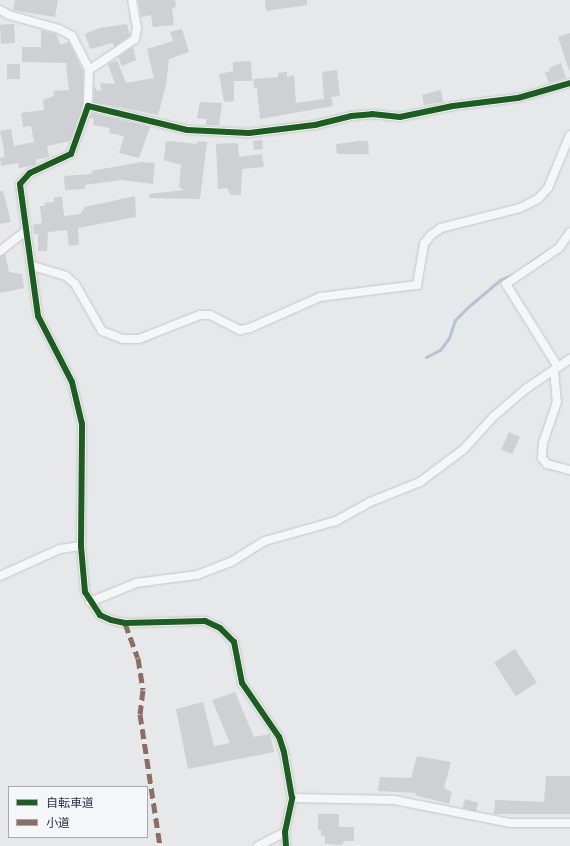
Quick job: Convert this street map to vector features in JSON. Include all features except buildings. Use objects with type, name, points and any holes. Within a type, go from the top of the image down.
[{"type":"street","points":[[89,70],[135,39],[137,28],[132,0]]},
{"type":"street","points":[[0,10],[9,15],[59,29],[72,36],[89,70],[88,106],[72,154],[30,172],[20,184],[33,266],[38,316],[72,382],[82,424],[81,546],[83,582],[90,602],[100,615],[111,620],[125,624],[205,622],[220,628],[234,642],[242,683],[279,737],[292,798],[284,832],[286,846]]},
{"type":"street","points":[[88,106],[187,130],[249,133],[315,125],[351,116],[372,114],[400,118],[453,106],[518,98],[570,83]]},
{"type":"street","points":[[33,266],[66,276],[75,284],[102,331],[123,339],[139,339],[200,315],[210,315],[240,330],[250,328],[320,297],[417,285],[424,244],[432,235],[441,228],[520,208],[538,199],[548,188],[570,135]]},
{"type":"street","points":[[0,251],[27,230]]},
{"type":"street","points":[[570,232],[559,248],[506,284],[556,368],[557,402],[543,443],[542,458],[548,464],[570,470]]},
{"type":"street","points":[[90,602],[136,584],[198,575],[231,562],[265,541],[329,524],[391,492],[420,482],[435,473],[464,449],[493,417],[556,368],[570,359]]},
{"type":"street","points":[[0,576],[60,549],[81,546]]},
{"type":"street","points":[[292,798],[394,800],[510,823],[570,823]]},
{"type":"street","points":[[258,846],[284,832]]},
{"type":"waterway","points":[[528,264],[543,254]]},
{"type":"waterway","points":[[426,357],[440,350],[449,338],[455,320],[468,307],[500,280],[514,274]]},
{"type":"marked path","points":[[125,623],[138,658],[143,690],[140,714],[160,846]]},
{"type":"cycle path","points":[[286,846],[285,832],[292,798],[284,752],[279,737],[242,683],[234,642],[220,628],[205,621],[125,623],[111,620],[100,615],[85,592],[81,546],[82,424],[72,382],[38,316],[20,184],[30,173],[71,154],[88,106],[187,130],[249,133],[315,125],[351,116],[372,114],[400,117],[453,106],[518,98],[570,83]]}]
